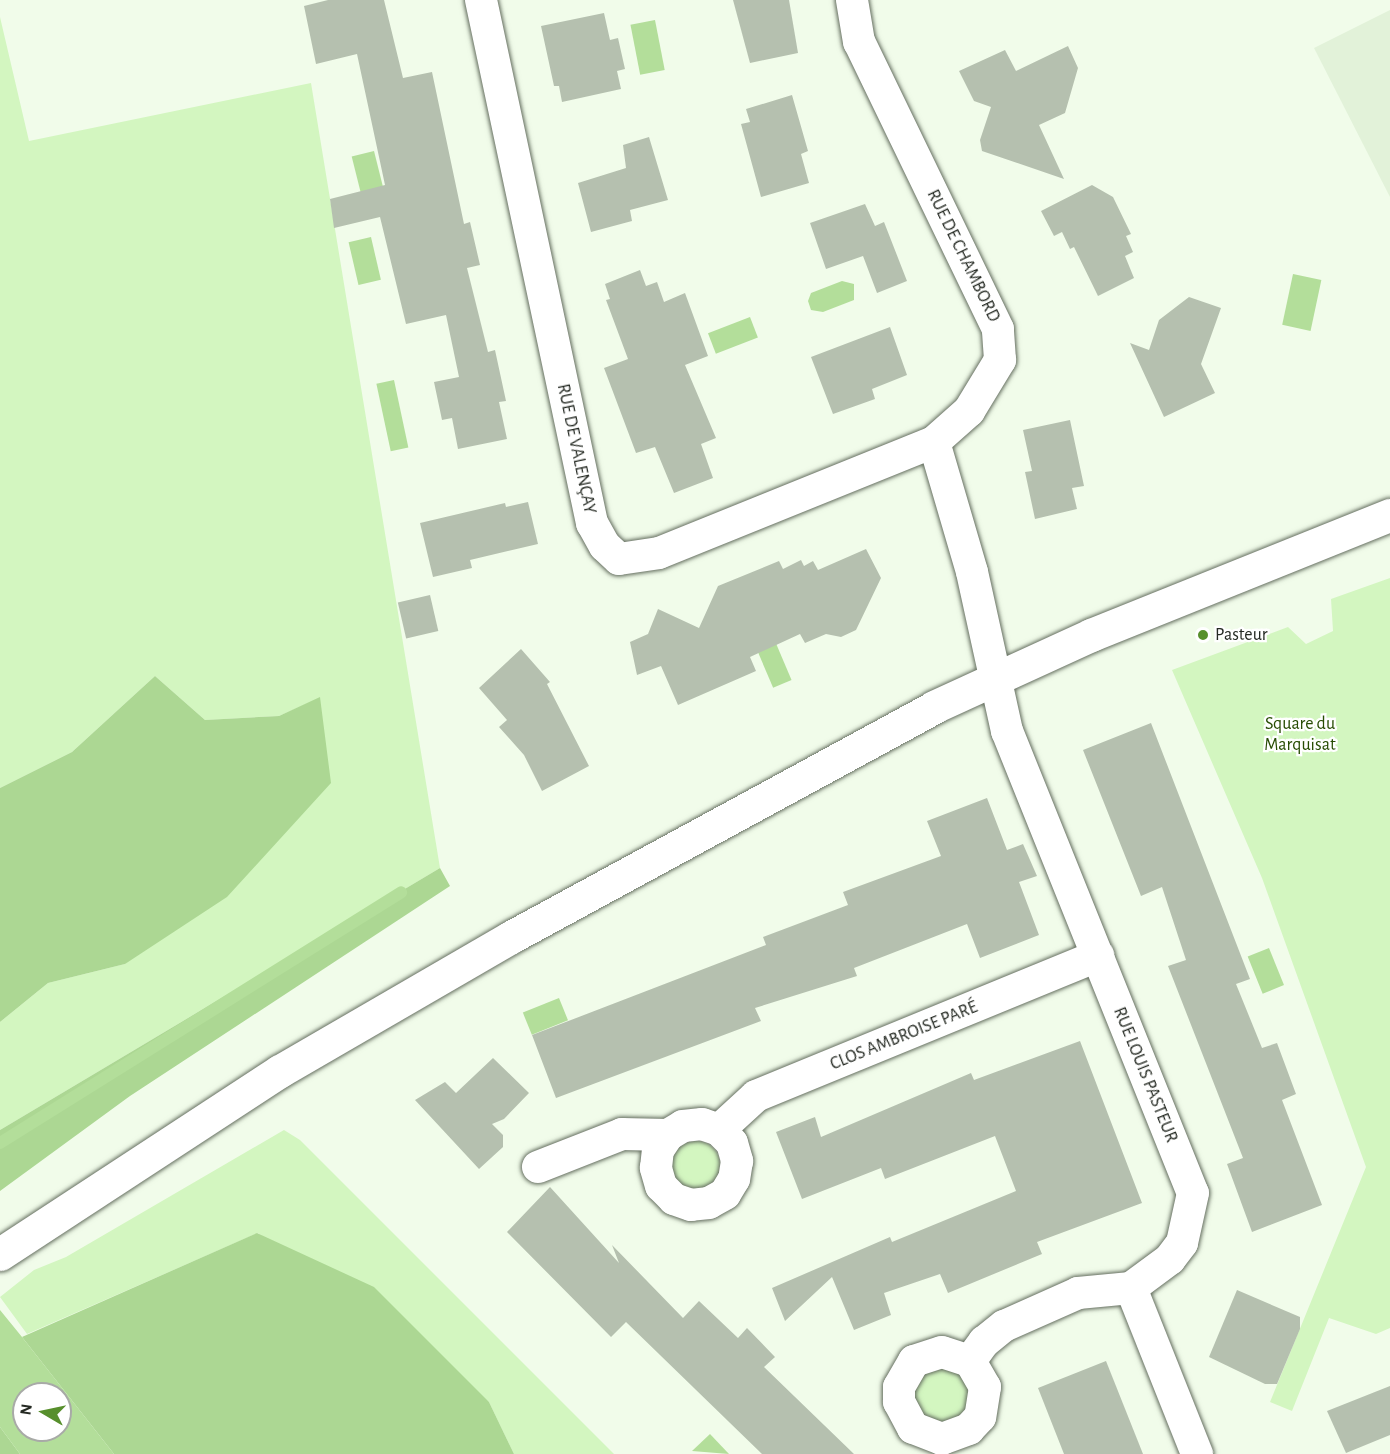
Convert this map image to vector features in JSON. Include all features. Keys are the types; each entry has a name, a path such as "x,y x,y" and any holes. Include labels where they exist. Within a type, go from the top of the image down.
{"main road":[{"path":"1,1253 280,1071 511,937 994,676 1390,515"}],"street":[{"name":"RUE DE VALENÇAY","path":"481,0 592,523 605,546 619,559 659,553 934,442"},
{"name":"RUE DE CHAMBORD","path":"852,0 859,42 998,329 1000,360 969,411 934,442"},
{"path":"934,442 972,572 994,676"},
{"name":"RUE LOUIS PASTEUR","path":"994,676 1007,731 1193,1193 1182,1244 1170,1259 1131,1288"},
{"name":"CLOS AMBROISE PARÉ","path":"719,1130 756,1096 1098,956"},
{"path":"702,1124 719,1130 732,1143 737,1161 734,1179 725,1194 709,1203 691,1205 674,1199 661,1186 656,1168 658,1150 668,1135 684,1126 702,1124"},
{"path":"538,1167 622,1134 668,1135"},
{"path":"970,1361 984,1342 1004,1326 1078,1293 1131,1288 1197,1454"}],"shaded area":[{"path":"1390,10 1390,197 1314,48"},
{"path":"655,20 665,70 640,75 630,25"},
{"path":"374,151 386,200 364,205 352,157"},
{"path":"371,237 381,280 358,285 349,242"},
{"path":"1293,274 1321,280 1311,331 1282,325"},
{"path":"842,281 854,284 854,300 823,312 811,310 808,301 811,293"},
{"path":"750,317 758,338 716,354 708,333"},
{"path":"394,380 408,447 391,451 376,384"},
{"path":"772,634 792,680 773,688 754,642"},
{"path":"155,676 205,720 279,716 320,697 331,783 227,897 125,964 48,983 0,1022 0,788 72,752"},
{"path":"440,868 450,886 130,1096 0,1191 0,1130"},
{"path":"1269,948 1284,985 1263,994 1248,957"},
{"path":"559,998 568,1020 532,1035 523,1013"},
{"path":"257,1233 374,1287 489,1402 514,1454 114,1454 72,1401 72,1382 57,1382 22,1337"},
{"path":"0,1310 57,1382 12,1382 12,1442 72,1442 72,1401 114,1454 20,1454 0,1427"},
{"path":"0,1427 20,1454 0,1454"},
{"path":"710,1434 729,1454 692,1451"}],"green space":[{"path":"0,17 29,141 311,83 440,868 0,1130 0,1022 48,983 125,964 320,698 279,716 205,720 155,676 72,752 0,788"},
{"name":"Square du Marquisat","path":"1390,578 1390,1328 1376,1334 1329,1318 1292,1411 1270,1402 1366,1167 1262,878 1172,670 1288,627 1306,644 1333,631 1331,599"},
{"path":"284,1130 300,1140 614,1454 514,1454 489,1402 258,1233 27,1334 0,1297 34,1270 66,1257"},
{"path":"696,1141 713,1148 720,1165 713,1182 696,1189 679,1182 672,1165 679,1148"},
{"path":"936,1367 948,1367 958,1371 966,1379 970,1395 966,1411 958,1419 948,1423 936,1423 926,1419 918,1411 914,1401 914,1389 918,1379 926,1371"}],"building":[{"path":"328,0 384,0 403,78 432,72 464,224 470,222 480,265 467,268 488,352 495,350 506,401 499,402 507,439 458,449 452,418 442,420 434,382 459,377 446,315 406,324 380,217 334,228 330,199 385,185 357,54 316,64 304,6"},
{"path":"733,0 789,0 798,53 750,63"},
{"path":"604,13 610,40 618,38 625,69 617,71 621,89 562,102 559,86 554,86 541,26"},
{"path":"1068,46 1078,68 1065,113 1039,125 1064,179 982,151 980,140 991,107 974,101 959,71 1005,50 1016,71"},
{"path":"792,95 808,151 801,154 809,183 761,197 741,124 750,122 746,109"},
{"path":"649,137 668,200 630,210 632,221 591,232 578,183 626,168 623,145"},
{"path":"1092,185 1113,197 1131,234 1126,236 1133,252 1125,256 1134,278 1098,296 1074,247 1070,249 1062,232 1054,236 1041,211"},
{"path":"865,204 875,226 884,222 907,281 877,293 863,256 826,269 810,223"},
{"path":"640,270 646,286 657,282 664,302 685,293 708,356 685,365 716,438 701,444 713,478 674,493 655,447 636,453 604,368 628,359 606,300 610,299 605,284"},
{"path":"1189,297 1221,308 1201,364 1215,393 1164,417 1130,343 1149,350 1159,320"},
{"path":"890,327 907,375 872,389 875,399 833,414 811,357"},
{"path":"1070,420 1084,486 1072,488 1077,509 1035,519 1025,472 1032,471 1023,430"},
{"path":"528,502 538,544 470,560 472,568 433,577 420,523 505,503 506,507"},
{"path":"866,549 881,578 856,630 841,637 826,634 805,643 800,634 750,657 756,671 678,705 661,666 637,675 630,642 648,634 658,609 699,628 718,586 779,561 783,569 801,560 804,566 813,561 818,570"},
{"path":"430,595 438,631 406,638 398,602"},
{"path":"521,649 550,682 547,684 589,766 542,791 524,755 499,727 507,720 479,688"},
{"path":"1151,723 1250,979 1236,984 1262,1048 1277,1043 1296,1094 1282,1100 1322,1205 1252,1232 1227,1164 1243,1158 1168,966 1186,960 1162,887 1141,896 1083,750"},
{"path":"987,798 1007,850 1023,844 1037,876 1019,882 1039,935 980,958 967,924 854,968 857,976 755,1008 761,1021 556,1098 532,1035 766,945 763,937 848,905 843,892 941,856 927,821"},
{"path":"1080,1041 1142,1203 1037,1242 1042,1254 948,1293 940,1274 884,1293 891,1315 854,1330 832,1277 785,1321 772,1288 890,1237 892,1242 1016,1191 995,1136 885,1179 881,1168 802,1199 776,1132 815,1117 821,1137 971,1073 974,1080"},
{"path":"493,1058 529,1093 504,1119 492,1124 503,1135 503,1147 479,1169 415,1100 445,1082 456,1093"},
{"path":"550,1187 619,1263 612,1245 683,1318 699,1301 738,1338 747,1328 775,1357 764,1367 854,1454 762,1454 626,1322 611,1337 507,1232"},
{"path":"1237,1290 1300,1317 1300,1329 1277,1384 1265,1384 1209,1357"},
{"path":"1106,1361 1143,1454 1064,1454 1038,1388"},
{"path":"1390,1386 1390,1435 1346,1453 1327,1411"}],"waterway":[{"path":"0,1143 401,892"}],"place":[{"name":"Pasteur","path":"1203,635"}]}
